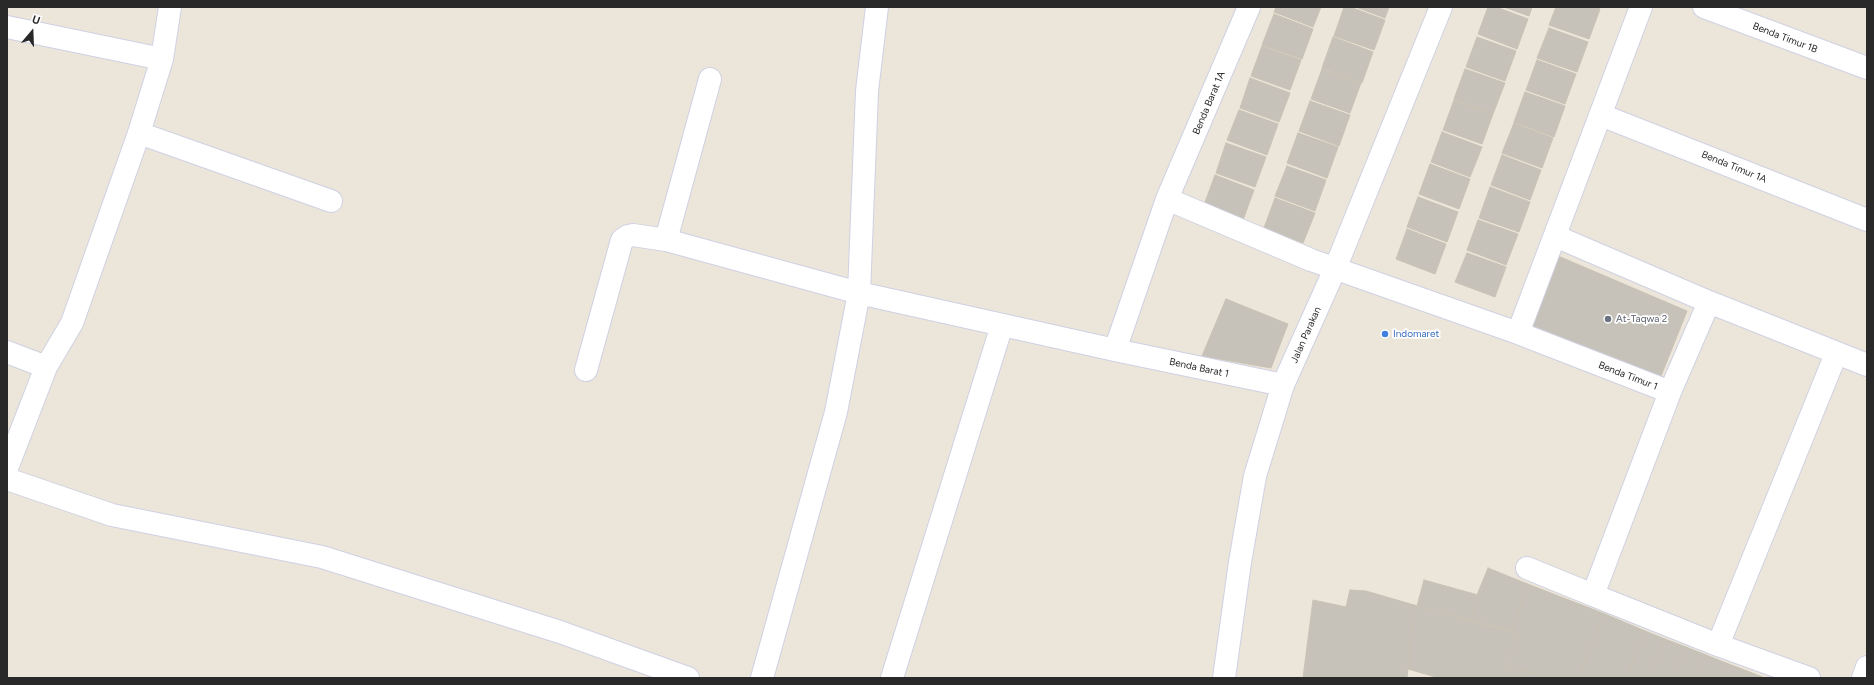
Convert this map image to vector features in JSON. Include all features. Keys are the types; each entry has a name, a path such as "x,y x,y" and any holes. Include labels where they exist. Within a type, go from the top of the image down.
{"street":[{"path":"7,468 46,367 72,323 139,132 162,59 170,7"},
{"path":"762,678 836,412 859,293 867,91 877,7"},
{"name":"Benda Barat 1A","path":"1115,350 1167,199 1249,7"},
{"name":"Jalan Parakan","path":"1224,678 1240,562 1255,476 1283,385 1335,269 1441,7"},
{"path":"1518,333 1641,7"},
{"name":"Benda Timur 1B","path":"1704,7 1867,68"},
{"path":"7,27 162,59"},
{"path":"666,240 710,79"},
{"name":"Benda Timur 1A","path":"1601,115 1867,220"},
{"path":"139,132 331,201"},
{"path":"1167,199 1335,269"},
{"name":"Benda Barat 1","path":"586,370 622,240 633,235 666,240 859,293 1115,350 1283,385"},
{"path":"1555,236 1709,302 1836,354 1867,365"},
{"name":"Benda Timur 1","path":"1335,269 1518,333 1670,392 1709,302"},
{"path":"892,678 1002,325"},
{"path":"7,352 46,367"},
{"path":"1718,645 1836,354"},
{"path":"1594,595 1670,392"},
{"path":"7,478 112,514 322,557 560,632 688,678"},
{"path":"1527,568 1718,645 1809,678"},
{"path":"1863,678 1867,667"}],"building":[{"path":"1276,7 1321,7 1313,27 1274,12"},
{"path":"1344,7 1350,7 1385,20 1374,50 1334,36"},
{"path":"1356,7 1389,7 1385,18"},
{"path":"1488,7 1496,7 1528,19 1517,49 1478,34"},
{"path":"1504,7 1532,7 1529,16"},
{"path":"1556,7 1594,7 1600,9 1589,39 1549,25"},
{"path":"1274,14 1313,29 1302,59 1262,45"},
{"path":"1549,28 1588,42 1577,72 1537,58"},
{"path":"1333,37 1373,52 1362,83 1322,68"},
{"path":"1477,37 1516,51 1505,81 1466,67"},
{"path":"1262,46 1301,60 1290,90 1251,76"},
{"path":"1537,60 1576,74 1565,104 1526,90"},
{"path":"1322,69 1361,83 1350,113 1311,99"},
{"path":"1465,69 1505,83 1493,114 1454,99"},
{"path":"1250,78 1290,93 1279,122 1240,108"},
{"path":"1525,92 1565,106 1554,137 1514,122"},
{"path":"1454,100 1493,114 1482,144 1443,130"},
{"path":"1310,101 1350,115 1339,146 1299,131"},
{"path":"1239,110 1278,124 1267,155 1227,140"},
{"path":"1514,123 1553,138 1542,168 1502,153"},
{"path":"1442,132 1482,147 1470,177 1431,162"},
{"path":"1298,133 1338,147 1327,178 1287,163"},
{"path":"1226,143 1266,157 1255,187 1216,173"},
{"path":"1502,155 1541,170 1530,200 1491,185"},
{"path":"1430,164 1470,179 1459,209 1419,194"},
{"path":"1287,166 1326,180 1315,211 1275,196"},
{"path":"1215,175 1254,190 1243,220 1204,205"},
{"path":"1490,187 1530,202 1519,232 1479,218"},
{"path":"1418,197 1458,212 1447,242 1407,227"},
{"path":"1275,198 1315,213 1303,243 1264,228"},
{"path":"1478,220 1518,234 1506,265 1467,250"},
{"path":"1407,229 1446,244 1435,274 1396,259"},
{"path":"1467,253 1506,267 1495,297 1455,282"},
{"name":"At-Taqwa 2","path":"1558,256 1687,311 1659,381 1529,327"},
{"path":"1226,299 1288,324 1271,368 1202,356"},
{"path":"1488,568 1530,585 1511,632 1471,621 1477,595"},
{"path":"1424,580 1478,595 1471,621 1417,606"},
{"path":"1530,585 1605,614 1578,678 1546,678 1508,664 1518,633 1511,632"},
{"path":"1350,590 1366,591 1414,605 1407,678 1303,678 1313,600 1346,607"},
{"path":"1414,605 1518,633 1503,678 1439,678 1408,669"},
{"path":"1605,614 1645,631 1626,678 1578,678"},
{"path":"1645,631 1665,639 1649,678 1626,678"},
{"path":"1665,639 1686,647 1673,678 1649,678"},
{"path":"1686,647 1706,655 1697,678 1673,678"},
{"path":"1706,655 1726,663 1720,678 1697,678"},
{"path":"1726,663 1747,671 1744,678 1720,678"},
{"path":"1508,664 1546,678 1503,678"},
{"path":"1747,671 1765,678 1744,678"}],"place":[{"name":"At-Taqwa 2","path":"1608,319"},
{"name":"Indomaret","path":"1385,334"}]}
